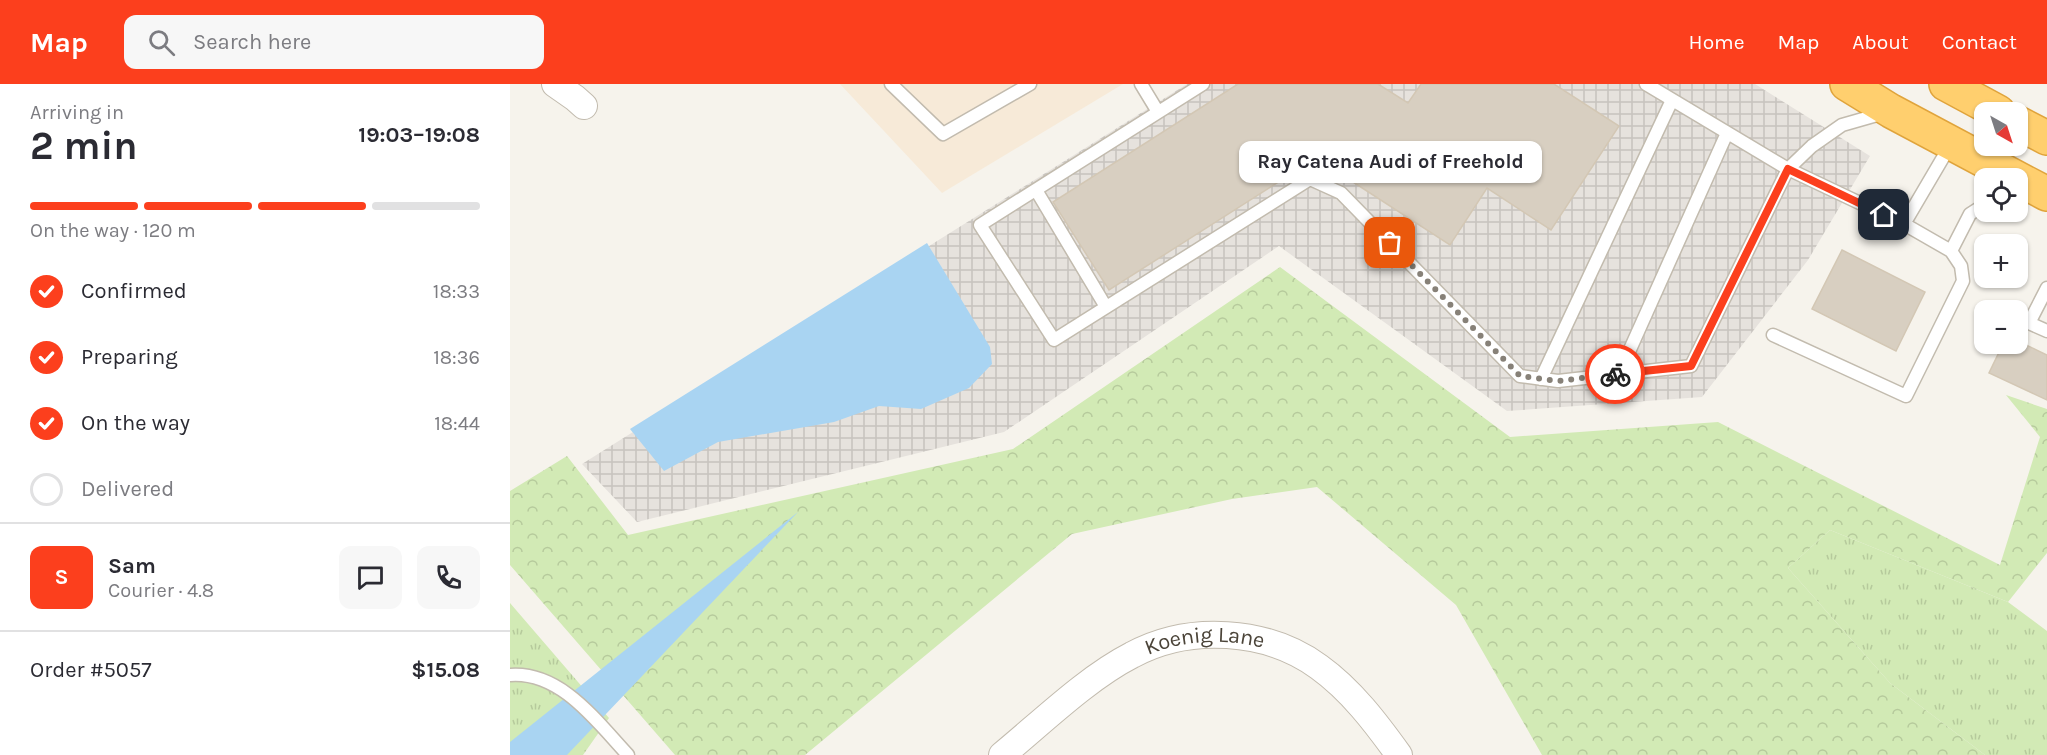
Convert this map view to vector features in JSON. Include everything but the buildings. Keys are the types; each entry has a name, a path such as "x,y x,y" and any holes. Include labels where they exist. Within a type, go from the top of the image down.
{"highway":[{"path":"1847,84 1891,111 2029,186"},
{"path":"1960,88 1982,102"},
{"path":"2028,128 2047,138"}],"street":[{"path":"555,84 584,106"},
{"name":"Koenig Lane","path":"1002,755 1100,675 1133,654 1162,642 1202,635 1235,635 1271,643 1318,666 1355,701 1399,755"}],"lane":[{"path":"891,84 942,134 1030,84"},
{"path":"1141,84 1158,112"},
{"path":"1203,84 980,225 1054,340 1310,179 1341,193 1520,376 1558,381 1691,366 1788,169 1812,146 1842,125 1891,111"},
{"path":"1646,84 1788,169 1904,224 1951,251 1961,266 1963,281 1906,396 1773,335"},
{"path":"1541,379 1672,100"},
{"path":"1619,374 1727,133"},
{"path":"1904,224 1952,143"},
{"path":"1036,190 1106,307"},
{"path":"1951,251 1970,214 1974,211"},
{"path":"2047,288 2029,323 2047,331"},
{"path":"510,675 536,678 560,688 584,708 625,752"}],"shaded area":[{"path":"840,84 1123,84 942,193"},
{"path":"1187,84 1755,84 1870,156 1808,260 1702,397 1507,411 1279,246 1004,432 637,522 582,464"}],"green space":[{"path":"1280,267 1510,437 1718,422 2000,565 2040,437 2006,395 2047,409 2047,553 2008,602 1830,530 1788,568 1890,683 1985,755 1542,755 1456,605 1317,487 1232,499 1072,534 805,755 675,755 510,565 510,491 567,456 628,535 1013,449"},
{"path":"1830,530 2008,602 2047,631 2047,755 1985,755 1890,683 1788,568"},
{"path":"510,603 609,718 583,755 510,755"}],"water":[{"path":"927,243 990,347 992,364 969,388 921,409 879,406 834,422 718,442 664,471 630,429"},
{"path":"798,512 567,755 510,755 510,742"}],"way so far":[{"path":"1390,243 1520,376 1558,381 1615,374"}],"place":[{"name":"Ray Catena Audi of Freehold","path":"1390,243"}],"route":[{"path":"1615,374 1691,366 1788,169 1884,215"}]}
